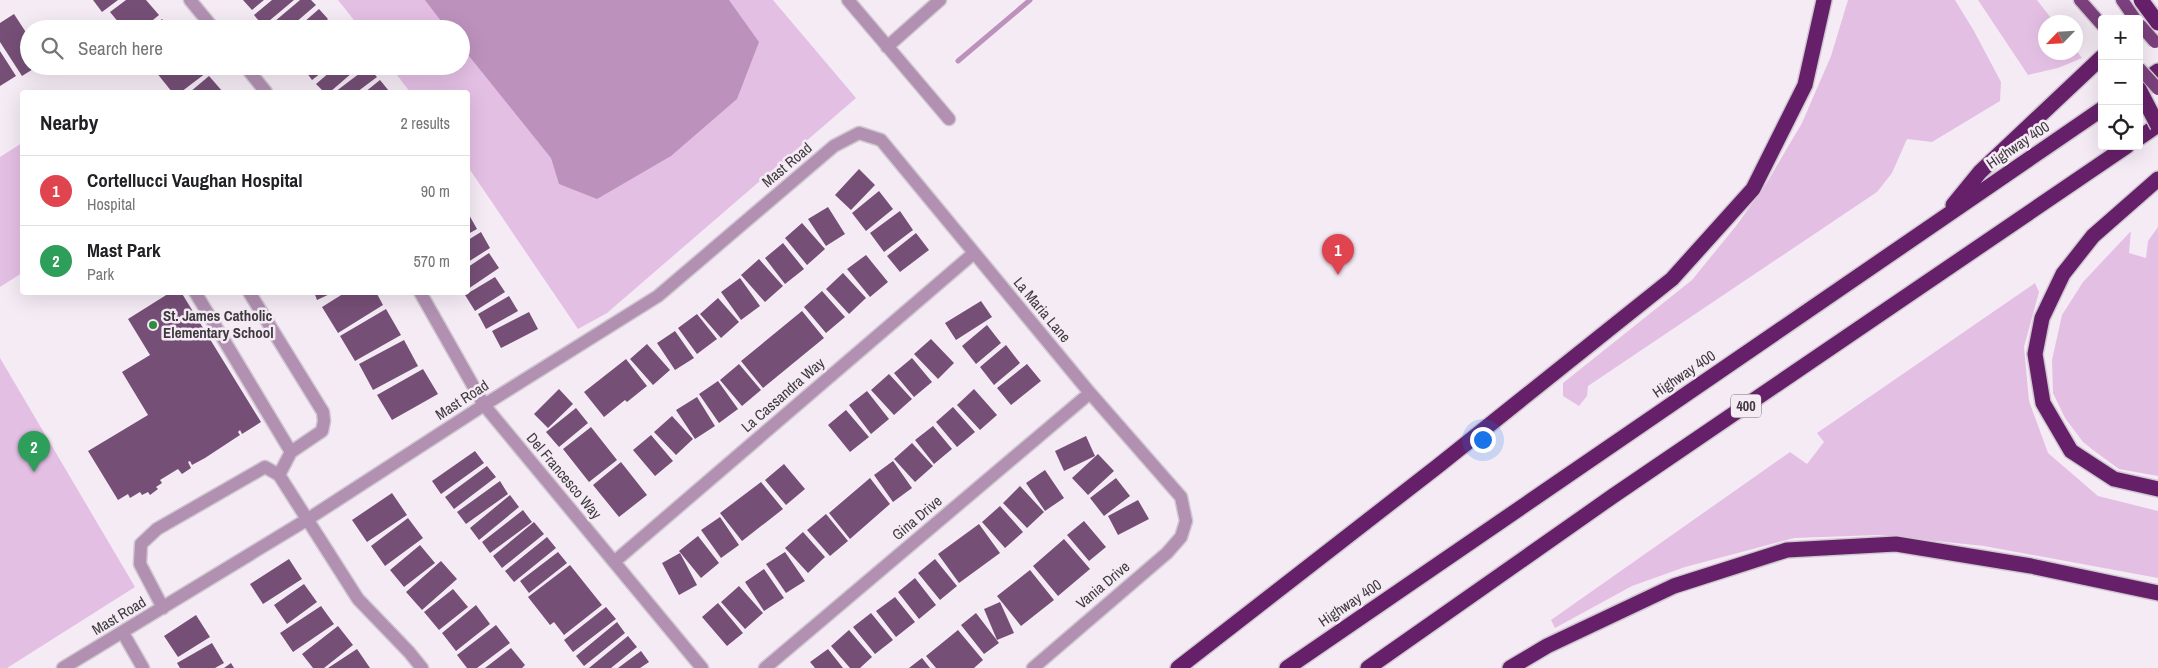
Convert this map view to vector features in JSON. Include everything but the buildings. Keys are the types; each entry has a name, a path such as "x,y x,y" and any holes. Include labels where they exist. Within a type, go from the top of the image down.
{"highway":[{"path":"1178,668 1438,466 1672,279 1752,189 1806,85 1824,0"},
{"path":"2141,0 2158,23"},
{"path":"2143,23 2158,14"},
{"path":"1943,217 1980,172 2099,60"},
{"path":"2143,81 2158,71"},
{"path":"2143,97 2158,125 2143,135"},
{"name":"Highway 400","path":"1287,668 2098,112"},
{"name":"400","path":"1368,668 1605,502 2121,150"},
{"path":"2158,179 2094,236 2064,274 2042,318 2035,354 2043,403 2071,451 2114,479 2158,489"},
{"path":"1510,668 1547,646 1674,586 1787,550 1896,544 2031,566 2158,593"}],"main road":[{"path":"2080,0 2098,20"},
{"path":"2122,0 2132,15"},
{"path":"2143,30 2158,46"},
{"path":"2143,72 2158,89"}],"street":[{"path":"190,0 207,20"},
{"path":"848,0 949,119"},
{"path":"886,47 940,0"},
{"path":"252,75 264,90"},
{"name":"La Maria Lane","path":"859,133 881,140 1090,393 1181,497 1186,521"},
{"name":"Mast Road","path":"63,668 308,520 484,404 658,296 834,146 859,133"},
{"name":"La Cassandra Way","path":"614,562 974,253"},
{"path":"197,295 290,452"},
{"path":"251,295 323,412 324,422 322,431 290,452 279,475"},
{"name":"Del Francesco Way","path":"422,295 484,404 702,668"},
{"name":"Gina Drive","path":"765,668 1090,393"},
{"path":"163,608 140,564 141,544 157,529 265,467 279,475 358,599 422,668"},
{"name":"Vania Drive","path":"1033,668 1167,553 1181,537 1186,521"},
{"path":"123,633 143,668"}],"shaded area":[{"path":"338,0 773,0 856,98 607,313 578,329 470,170 470,90 408,90 397,75 470,75 470,20 354,20"},
{"path":"425,0 729,0 759,42 737,99 671,156 597,199 559,184 551,158 470,57 470,20 440,20"},
{"path":"1848,0 1955,0 2001,82 2000,101 1932,142 1907,139 1892,173 1877,192 1588,386 1587,396 1579,406 1563,396 1563,383 1692,280 1736,226 1766,184 1802,123 1831,56"},
{"path":"1978,0 2037,0 2049,15 2038,15 2038,60 2077,60 2058,68 2028,75"},
{"path":"20,144 20,274 0,287 0,157"},
{"path":"2158,227 2158,476 2119,469 2083,442 2065,418 2053,393 2052,360 2062,315 2083,282 2131,231 2129,253 2146,258 2148,241"},
{"path":"2035,283 2039,292 2024,347 2029,401 2048,453 2098,496 2158,511 2158,578 1984,546 1879,535 1794,538 1685,567 1632,586 1555,628 1551,620 1790,452 1807,464 1824,442 1817,433"},
{"path":"0,358 135,587 7,668 0,668"}],"waterway":[{"path":"958,61 1030,0"}],"place":[{"name":"Cortellucci Vaughan Hospital","path":"1338,275"},
{"name":"St. James Catholic Elementary School","path":"153,325"},
{"name":"Mast Park","path":"34,472"}]}
